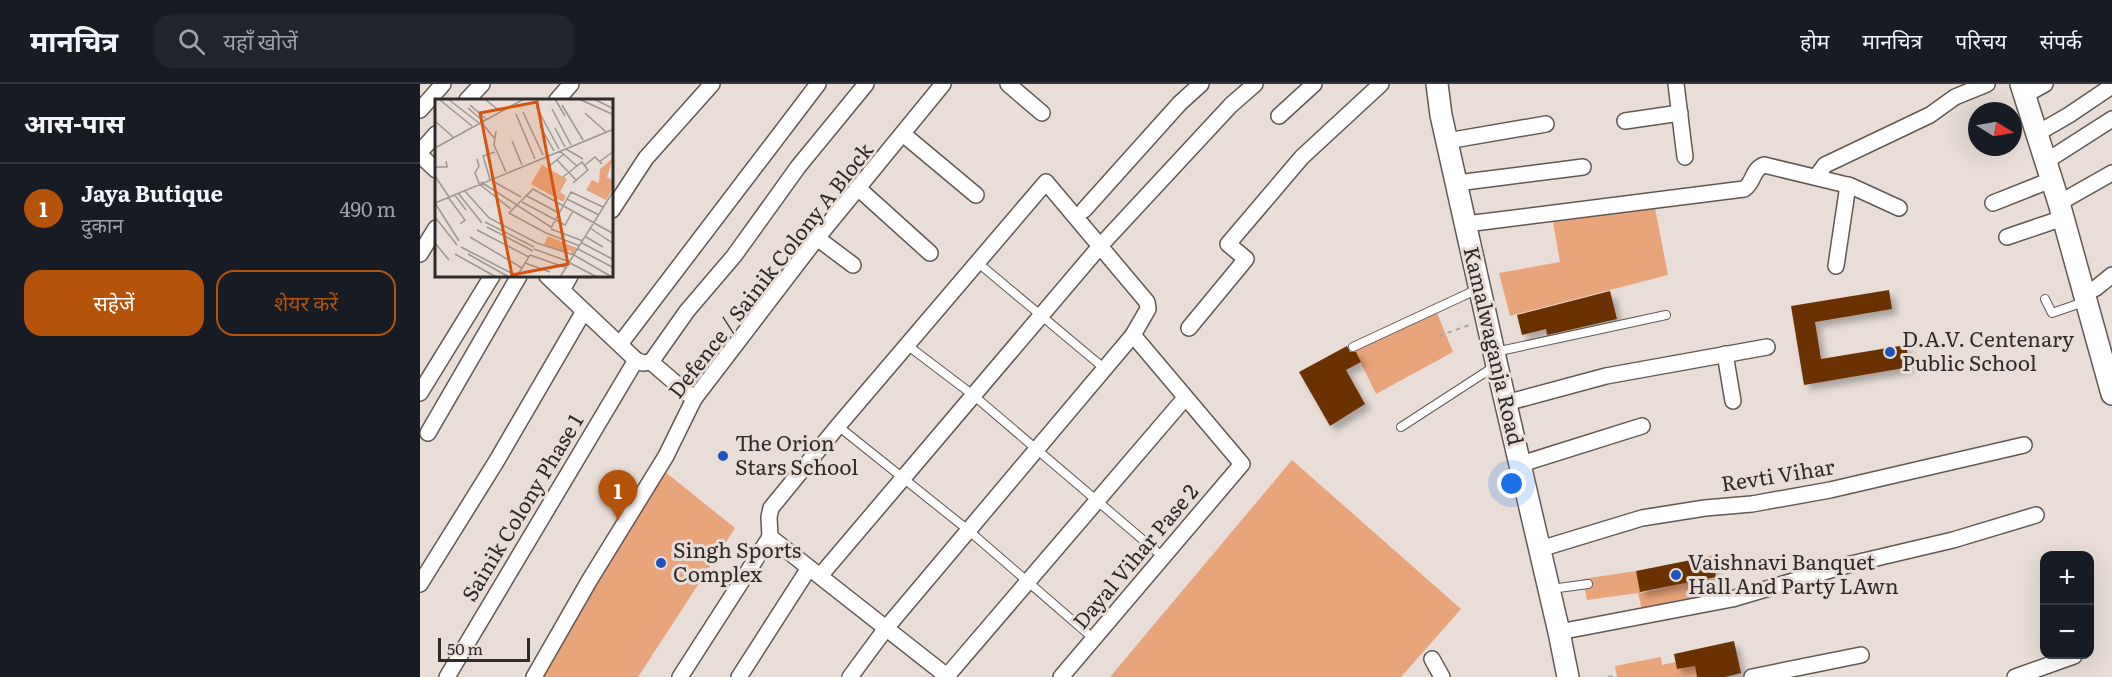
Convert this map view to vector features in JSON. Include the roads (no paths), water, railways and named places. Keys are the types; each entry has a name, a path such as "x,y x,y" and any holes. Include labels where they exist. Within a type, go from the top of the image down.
{"main road":[{"name":"Kamalwaganja Road","path":"1437,84 1447,141 1486,319 1550,589 1568,677"},
{"path":"2023,89 2061,211 2084,298 2108,362 2112,394"}],"street":[{"path":"420,110 443,84"},
{"path":"468,99 482,84"},
{"path":"558,99 571,84"},
{"path":"614,207 646,158 712,84"},
{"path":"620,344 818,84"},
{"name":"Sainik Colony Phase 1","path":"447,677 643,361 734,256 798,167 866,84"},
{"name":"Defence / Sainik Colony A Block","path":"534,677 589,581 666,456 694,399 818,238 944,84"},
{"path":"1008,84 1042,113"},
{"path":"1084,210 1180,103 1201,84"},
{"path":"739,677 814,572 903,478 1101,244 1231,105 1255,84"},
{"path":"1279,116 1314,84"},
{"path":"1189,328 1246,259 1228,244 1302,157 1381,84"},
{"path":"1676,84 1685,157"},
{"path":"1819,172 1930,114 1954,97 1988,84"},
{"path":"2023,89 2045,84"},
{"path":"2036,134 2112,86"},
{"path":"1625,121 1680,113"},
{"path":"1992,203 2048,171 2112,119"},
{"path":"1447,141 1546,124"},
{"path":"903,134 976,195"},
{"path":"435,135 420,154 435,170"},
{"path":"1466,224 1743,189 1749,186 1757,169 1764,165 1819,172 1899,208"},
{"path":"1457,183 1583,167"},
{"path":"2007,237 2061,211 2112,173"},
{"path":"680,677 770,537 769,513 771,508 1046,182 1101,244 1147,302 1148,309 1133,335 886,627 850,677"},
{"path":"1836,266 1848,185"},
{"path":"858,189 930,253"},
{"path":"420,254 435,230"},
{"path":"818,238 853,265"},
{"path":"2084,298 2112,275"},
{"path":"420,393 491,278"},
{"path":"428,433 518,278"},
{"path":"549,278 620,344 694,399"},
{"path":"562,290 569,278"},
{"path":"420,584 496,462 584,311"},
{"path":"770,537 948,677 1185,398 1133,335"},
{"path":"1506,403 1605,376 1767,347"},
{"path":"1725,354 1733,401"},
{"name":"Dayal Vihar Pase 2","path":"1061,677 1242,464 1185,398"},
{"path":"1521,464 1642,426"},
{"name":"Revti Vihar","path":"1540,549 1642,518 1705,508 1752,504 1830,490 2024,445"},
{"path":"1559,632 1732,599 1851,564 1953,540 2036,515"},
{"path":"1752,677 1861,655"},
{"path":"1432,659 1442,677"},
{"path":"2015,677 2066,659"}],"lane":[{"path":"977,262 1105,369"},
{"path":"1353,347 1480,289"},
{"path":"2045,299 2052,313 2084,298"},
{"path":"1401,427 1495,359 1666,315"},
{"path":"908,345 1037,449 1163,557"},
{"path":"838,426 968,530 1094,639"},
{"path":"1550,589 1588,584"}],"place":[{"name":"D.A.V. Centenary Public School","path":"1890,352"},
{"name":"The Orion Stars School","path":"723,456"},
{"name":"Jaya Butique","path":"618,520"},
{"name":"Singh Sports Complex","path":"661,563"},
{"name":"Vaishnavi Banquet Hall And Party LAwn","path":"1676,575"}]}
